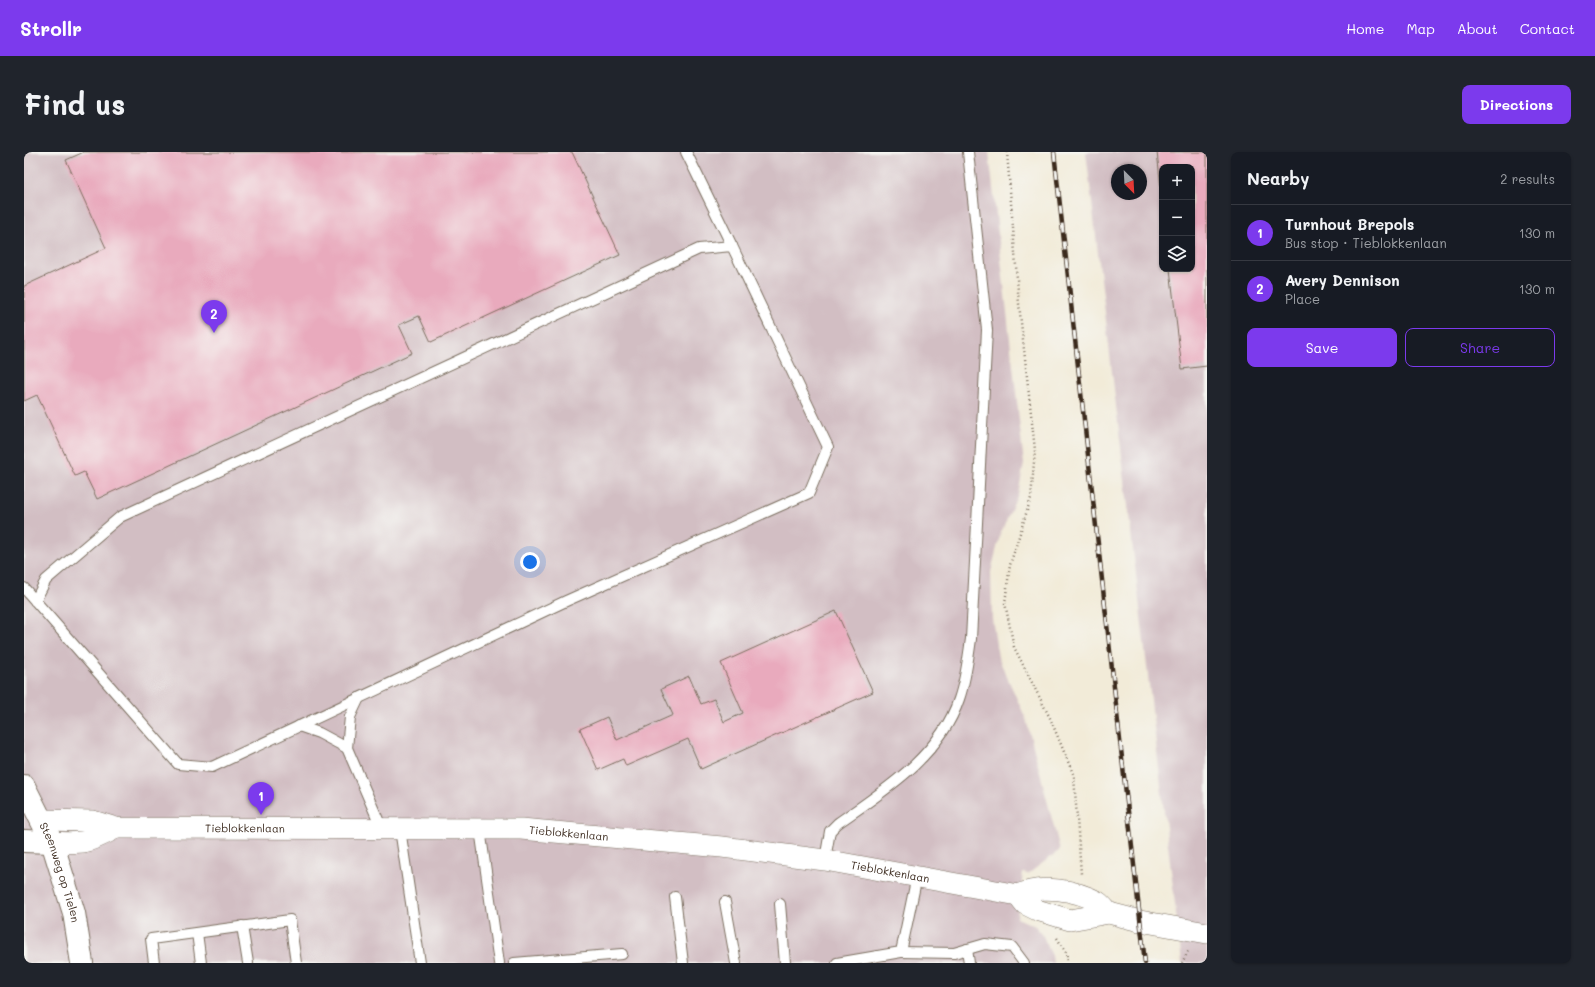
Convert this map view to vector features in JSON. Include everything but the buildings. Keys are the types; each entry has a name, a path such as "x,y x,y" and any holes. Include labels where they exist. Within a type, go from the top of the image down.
{"street":[{"name":"Steenweg op Tielen","path":"24,786 33,821 52,842 74,913 82,963"},
{"name":"Tieblokkenlaan","path":"33,821 93,821 116,828 521,829 722,847 825,860 1018,895 1024,892 1041,889 1069,892 1098,903 1109,913"},
{"name":"Tieblokkenlaan","path":"52,842 78,844 98,838 116,828"},
{"path":"24,841 52,842"},
{"name":"Tieblokkenlaan","path":"1018,895 1025,904 1037,910 1070,920 1109,913 1140,921 1207,933"}],"lane":[{"path":"24,588 178,764 212,767 566,601 809,492 828,447 686,152"},
{"path":"825,860 830,831 838,823 906,773 929,751 946,727 959,700 967,669 971,639 987,330 968,152"},
{"path":"35,601 46,580 120,517 699,249 732,246"},
{"path":"347,748 350,717 360,698"},
{"path":"299,726 319,733 347,748 391,829 420,963"},
{"path":"480,828 499,963"},
{"path":"901,952 918,876"},
{"path":"675,897 683,963"},
{"path":"725,902 736,963"},
{"path":"780,904 785,963"},
{"path":"154,963 151,939 290,920 296,963"},
{"path":"242,926 248,963"},
{"path":"197,933 201,963"},
{"path":"837,963 901,952 954,953 985,944 1012,947 1024,963"},
{"path":"967,949 969,963"},
{"path":"514,963 622,954"}],"path":[{"path":"1007,152 1019,304 1035,450 1031,498 1010,565 1005,603 1014,647 1050,718 1074,776 1082,870"},
{"path":"1067,954 1068,963"}],"shaded area":[{"path":"24,152 989,152 1024,464 1018,494 1000,535 991,572 992,618 998,657 1026,719 1060,850 1028,874 1023,873 1017,918 1035,926 1042,934 1052,956 1053,963 24,963"},
{"path":"1086,152 1207,152 1207,963 1182,963"}],"railway":[{"path":"1054,152 1145,963"}],"place":[{"name":"Avery Dennison","path":"214,333"},
{"name":"Turnhout Brepols","path":"261,815"}]}
